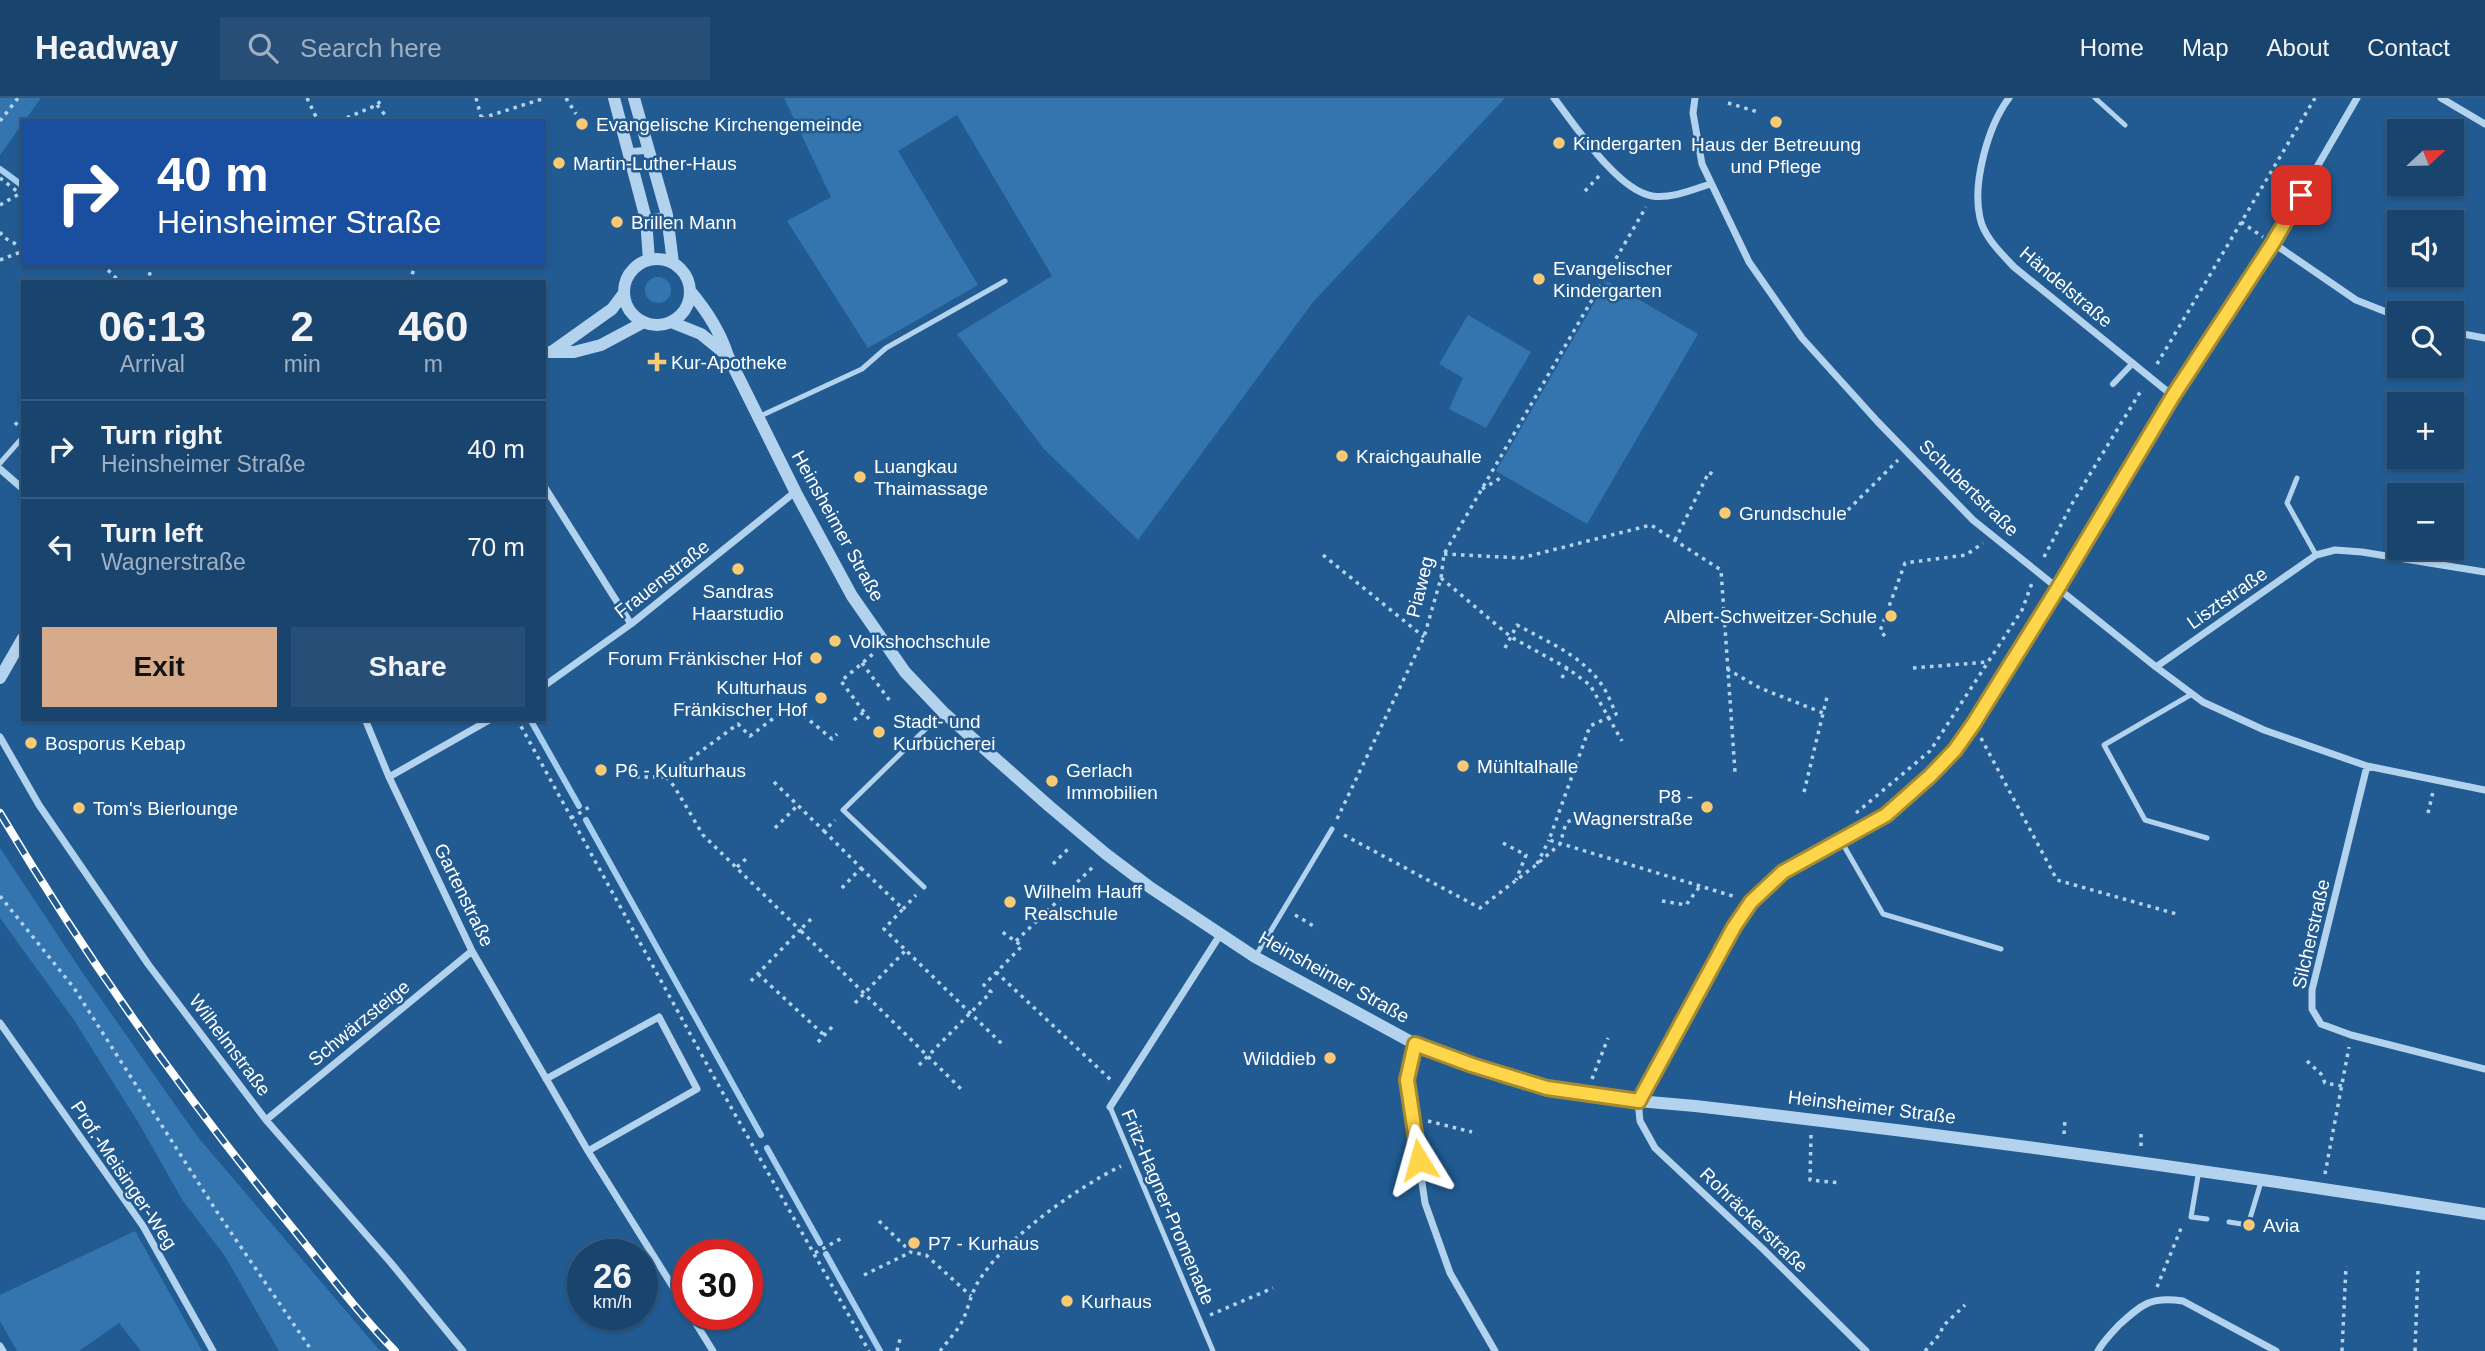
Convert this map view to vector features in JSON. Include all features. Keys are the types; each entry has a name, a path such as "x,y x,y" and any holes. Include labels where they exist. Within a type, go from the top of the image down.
{"street":[{"path":"614,98 646,219 649,260"},
{"name":"Heinsheimer Straße","path":"634,98 667,215 673,263 682,270 690,291 713,321 758,417 852,596 905,672 943,712 1082,834 1151,888 1255,957 1415,1044 1547,1088 1639,1101 1812,1119 2199,1170 2485,1214"},
{"path":"1554,98 1581,133 1629,186 1652,196 1682,193 1710,184"},
{"name":"Schubertstraße","path":"1695,98 1693,113 1702,164 1749,262 1802,338 1973,520 2203,702 2264,730 2367,766 2485,790"},
{"path":"1639,1101 1734,927 1751,902 1783,872 1886,815 1955,750 2058,588 2173,396 2273,243 2357,98"},
{"path":"2441,98 2482,120"},
{"name":"Händelstraße","path":"2008,99 1995,121 1982,165 1978,194 1980,219 1993,244 2014,267 2173,396"},
{"path":"619,119 638,114"},
{"path":"628,152 649,150"},
{"path":"646,219 667,215"},
{"path":"2273,243 2356,300 2387,312"},
{"path":"549,352 612,309 624,293 627,279 636,267 649,260 666,260 673,263"},
{"path":"671,322 686,309 690,291"},
{"path":"549,352 575,352 601,345 644,323 630,311 624,293"},
{"name":"Heinsheimer Straße","path":"644,323 662,325 671,322 701,334 728,356"},
{"path":"2464,334 2485,338"},
{"path":"2113,384 2133,363"},
{"path":"0,469 21,487"},
{"path":"546,489 631,624"},
{"name":"Frauenstraße","path":"546,685 631,624 796,492"},
{"name":"Lisztstraße","path":"2156,667 2316,555 2335,550 2362,552 2485,572"},
{"path":"0,678 21,641"},
{"name":"Gartenstraße","path":"366,721 389,777 472,951 588,1151 672,1286"},
{"path":"389,777 487,721"},
{"name":"Wilhelmstraße","path":"0,737 39,805 149,964 266,1120 391,1263 463,1351"},
{"name":"Silcherstraße","path":"2367,766 2312,990 2312,1009 2321,1024 2351,1035 2485,1069"},
{"name":"Fritz-Hagner-Promenade","path":"1110,1107 1220,935"},
{"name":"Schwärzsteige","path":"266,1120 472,951"},
{"path":"546,1079 659,1017 697,1089 588,1151"},
{"name":"Prof.-Meisinger-Weg","path":"0,1023 144,1226 213,1351"},
{"path":"1415,1044 1407,1080 1425,1202 1450,1273 1495,1351"},
{"name":"Rohräckerstraße","path":"1639,1101 1640,1121 1656,1148 1866,1351"},
{"path":"2098,1351 2104,1340 2141,1305 2153,1300 2168,1299 2183,1301 2276,1351"},
{"name":"Gartenstraße","path":"700,1330 713,1351"},
{"path":"0,1346 3,1351"}],"lane":[{"path":"2095,98 2126,125"},
{"path":"758,417 862,369 886,348 1005,281"},
{"path":"0,463 21,439"},
{"path":"2297,478 2287,503 2316,555"},
{"path":"2192,694 2105,745 2145,820 2207,838"},
{"path":"924,887 843,810 943,712"},
{"path":"1255,957 1332,829"},
{"path":"1840,839 1883,914 2001,949"},
{"name":"Fritz-Hagner-Promenade","path":"1110,1107 1213,1351"},
{"path":"2199,1170 2191,1217 2207,1219"},
{"path":"2229,1222 2248,1225 2262,1179"}],"path":[{"path":"0,121 18,98"},
{"path":"307,98 317,119"},
{"path":"345,119 377,105 383,98"},
{"path":"476,98 482,119"},
{"path":"485,119 545,98"},
{"path":"566,98 576,114"},
{"path":"1849,820 1930,751 2022,610 2037,571 2073,502 2315,98"},
{"path":"1728,103 1758,112"},
{"path":"377,105 388,119"},
{"path":"0,178 21,195 0,205"},
{"name":"Piaweg","path":"1332,829 1424,637 1441,578 1444,554 1652,196"},
{"path":"2241,222 2273,243"},
{"path":"0,232 3,237 21,248"},
{"path":"0,260 21,250"},
{"path":"104,266 118,280"},
{"path":"16,424 21,418"},
{"path":"1848,510 1906,451"},
{"path":"1675,540 1709,472 1715,476"},
{"path":"1481,489 1504,476"},
{"path":"1444,554 1521,558 1651,525 1721,570 1735,772"},
{"path":"1885,636 1880,631 1905,563 1966,555 1993,536"},
{"path":"1323,555 1424,637"},
{"path":"1441,578 1511,637 1567,668 1590,685 1622,741"},
{"path":"1505,648 1517,625 1569,653 1586,666 1602,685 1616,714 1590,726 1549,840 1536,865"},
{"path":"869,719 841,681 886,644"},
{"path":"1913,668 1987,662"},
{"path":"862,663 891,701"},
{"path":"1562,678 1567,668"},
{"path":"1727,668 1760,688 1823,713"},
{"path":"1804,792 1828,693"},
{"path":"636,777 666,777 738,723 750,736 791,705 832,738 837,734"},
{"path":"854,720 864,712"},
{"path":"518,721 715,1079 869,1351"},
{"path":"1974,723 2057,880 2180,915"},
{"path":"666,777 703,835 961,1089"},
{"path":"2428,813 2435,780"},
{"path":"774,782 903,909 884,929 1002,1044"},
{"path":"775,828 798,805"},
{"path":"571,818 593,806"},
{"path":"824,831 843,810"},
{"path":"1332,829 1480,908 1560,844 1566,823 1587,811"},
{"path":"1053,864 1082,834"},
{"path":"1549,840 1751,902"},
{"path":"1503,843 1526,855 1515,881"},
{"path":"737,867 748,857"},
{"path":"839,891 862,868"},
{"path":"1016,941 1082,876"},
{"path":"1661,901 1686,905 1700,886"},
{"path":"0,896 74,988 204,1193 312,1351"},
{"path":"1284,908 1317,928"},
{"path":"750,982 811,919"},
{"path":"919,1065 991,992 984,985 1023,947 1001,931"},
{"path":"855,1003 906,950"},
{"path":"996,972 1110,1080"},
{"path":"758,974 824,1035"},
{"path":"818,1042 832,1027"},
{"path":"2326,1169 2351,1035"},
{"path":"1587,1093 1608,1038"},
{"path":"2307,1061 2321,1074 2325,1083 2342,1086"},
{"path":"1412,1117 1472,1132"},
{"path":"1812,1119 1810,1180 1841,1183"},
{"path":"2064,1139 2065,1119"},
{"path":"2141,1131 2141,1147"},
{"path":"940,1351 962,1322 981,1276 1006,1250 1052,1209 1094,1180 1133,1163"},
{"path":"2153,1300 2182,1226 2191,1217"},
{"path":"879,1221 911,1252 926,1255 971,1296"},
{"path":"815,1253 842,1238"},
{"path":"864,1275 911,1252"},
{"path":"2342,1351 2346,1266"},
{"path":"2415,1351 2418,1270"},
{"path":"1199,1320 1273,1288"},
{"path":"1925,1351 1940,1334 1943,1326 1965,1305"},
{"path":"897,1351 901,1335"}],"shaded area":[{"path":"0,98 41,98 26,119 21,119 21,126 0,155"},
{"path":"784,98 1505,98 1313,302 1138,540 1044,449 957,334 1052,276 957,115 898,151 978,285 868,348 787,221 831,197"},
{"path":"658,277 667,281 671,290 667,299 658,303 649,299 645,290 649,281"},
{"path":"1607,281 1698,334 1587,524 1496,471"},
{"path":"1468,315 1531,352 1486,428 1449,409 1463,378 1439,364"},
{"path":"0,848 82,972 197,1136 380,1351 279,1351 225,1256 183,1201 138,1122 74,1020 0,918"},
{"path":"135,1231 202,1351 141,1351 119,1323 79,1351 17,1351 0,1321 0,1295"}],"waterway":[{"path":"0,169 21,185"},
{"path":"531,721 579,806"},
{"path":"586,820 761,1135"},
{"path":"767,1148 820,1243"},
{"path":"826,1254 880,1351"}],"railway":[{"path":"0,813 101,973 174,1075 250,1176 367,1321 395,1351"}],"place":[{"name":"Haus der Betreuung und Pflege","path":"1776,122"},
{"name":"Evangelische Kirchengemeinde","path":"582,124"},
{"name":"Kindergarten","path":"1559,143"},
{"name":"Martin-Luther-Haus","path":"559,163"},
{"name":"Brillen Mann","path":"617,222"},
{"name":"Evangelischer Kindergarten","path":"1539,279"},
{"name":"Kur-Apotheke","path":"657,362"},
{"name":"Kraichgauhalle","path":"1342,456"},
{"name":"Luangkau Thaimassage","path":"860,477"},
{"name":"Grundschule","path":"1725,513"},
{"name":"Sandras Haarstudio","path":"738,569"},
{"name":"Albert-Schweitzer-Schule","path":"1891,616"},
{"name":"Volkshochschule","path":"835,641"},
{"name":"Forum Fränkischer Hof","path":"816,658"},
{"name":"Kulturhaus Fränkischer Hof","path":"821,698"},
{"name":"Stadt- und Kurbücherei","path":"879,732"},
{"name":"Bosporus Kebap","path":"31,743"},
{"name":"Mühltalhalle","path":"1463,766"},
{"name":"P6 - Kulturhaus","path":"601,770"},
{"name":"Gerlach Immobilien","path":"1052,781"},
{"name":"P8 - Wagnerstraße","path":"1707,807"},
{"name":"Tom's Bierlounge","path":"79,808"},
{"name":"Wilhelm Hauff Realschule","path":"1010,902"},
{"name":"Wilddieb","path":"1330,1058"},
{"name":"Avia","path":"2249,1225"},
{"name":"P7 - Kurhaus","path":"914,1243"},
{"name":"Kurhaus","path":"1067,1301"}],"route":[{"path":"1419,1160 1407,1080 1415,1044 1547,1088 1639,1101 1734,927 1751,902 1783,872 1886,815 1955,750 2058,588 2173,396 2273,243 2301,195"}]}
